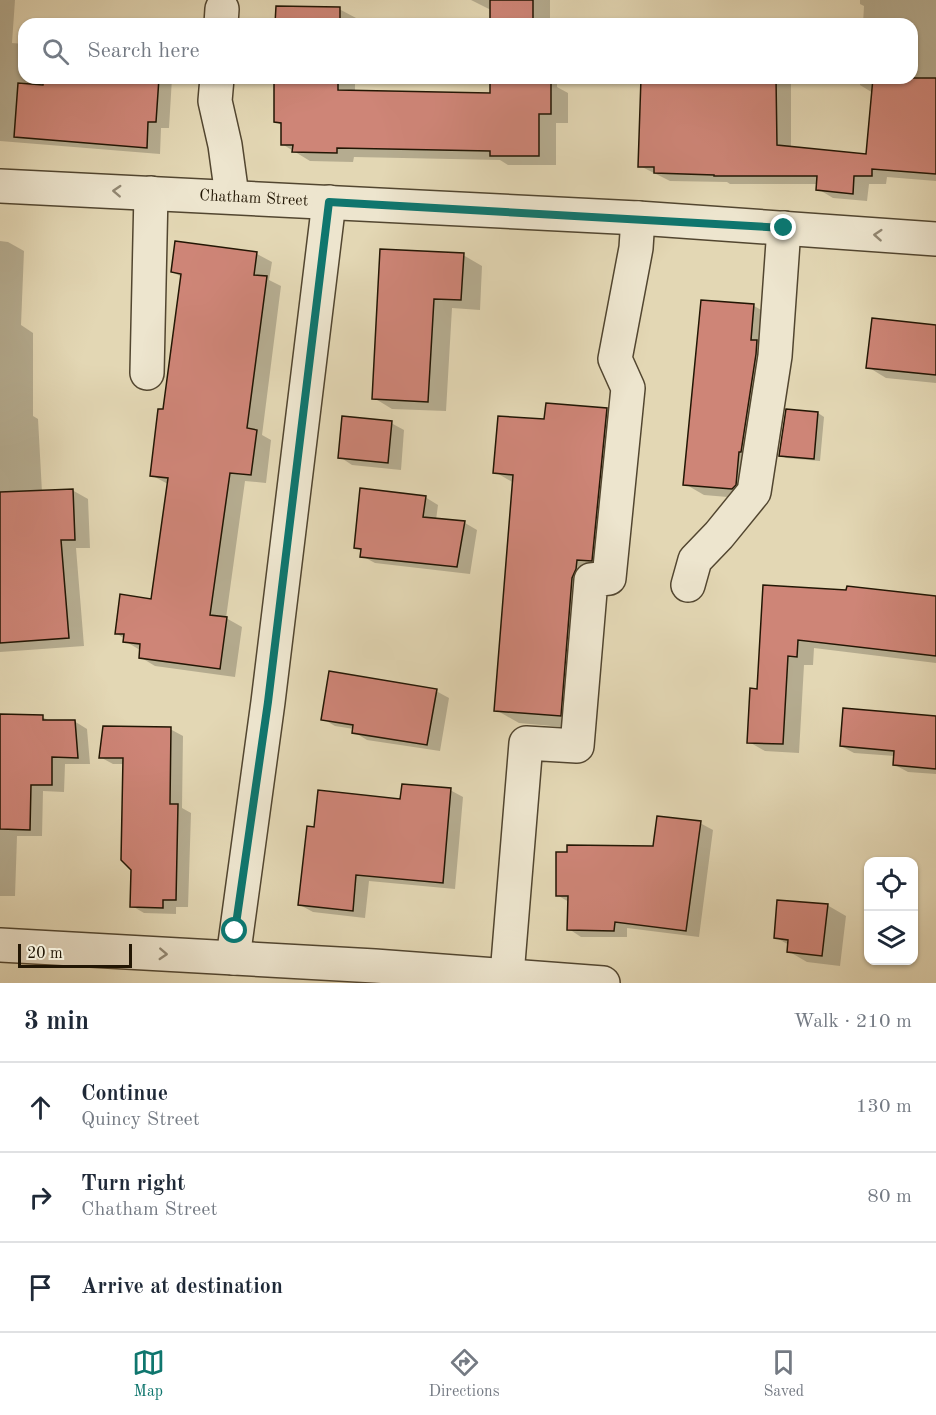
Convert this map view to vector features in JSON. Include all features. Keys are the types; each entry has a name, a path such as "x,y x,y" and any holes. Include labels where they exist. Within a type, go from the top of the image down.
{"street":[{"path":"216,84 215,101 225,145 232,196"},
{"name":"Chatham Street","path":"0,186 638,218 936,239"},
{"path":"147,373 151,193"},
{"path":"232,958 268,702 329,202"},
{"path":"507,975 526,742 577,746 591,580 609,578 628,388 615,359 636,248 638,218"},
{"path":"688,585 695,560 754,492 775,356 784,228"},
{"path":"0,945 507,975 603,983"}],"building":[{"path":"490,0 533,0 533,18 490,18"},
{"path":"276,6 340,7 340,18 275,18"},
{"path":"918,78 936,78 936,174 872,169 872,176 854,176 853,194 816,190 817,176 714,176 654,173 654,167 638,167 641,84 776,84 777,145 866,154 872,84 918,84"},
{"path":"18,83 43,85 159,84 156,122 148,122 147,148 14,137"},
{"path":"274,84 338,84 338,90 490,93 490,84 551,84 551,114 539,114 539,156 490,156 490,151 337,148 337,153 292,152 293,145 281,145 281,123 274,122"},
{"path":"175,241 257,252 254,275 267,276 247,428 257,430 251,475 230,473 210,615 227,617 220,669 139,658 140,644 123,642 124,634 115,634 120,594 151,599 168,478 150,476 158,409 163,409 181,274 171,272"},
{"path":"380,249 464,253 461,300 434,299 428,402 372,399"},
{"path":"701,300 754,304 751,340 757,340 756,354 741,452 739,452 736,485 732,489 683,485"},
{"path":"872,318 936,325 936,375 866,368"},
{"path":"546,403 607,408 592,561 577,560 572,578 561,716 494,711 513,475 493,473 498,416 544,419"},
{"path":"786,409 818,412 814,459 779,456"},
{"path":"342,416 392,421 388,463 338,458"},
{"path":"360,488 426,496 423,517 465,521 457,567 360,557 361,549 354,548"},
{"path":"73,489 75,540 61,540 69,638 0,643 0,492"},
{"path":"763,585 846,590 847,586 936,596 936,656 798,640 797,657 788,656 783,744 747,743 750,688 757,689"},
{"path":"329,671 437,689 427,745 352,733 353,725 321,720"},
{"path":"843,708 936,716 936,769 893,765 894,751 840,746"},
{"path":"0,714 43,715 43,720 75,720 78,758 52,757 52,785 31,785 30,830 0,829"},
{"path":"103,726 171,727 170,804 178,804 176,900 163,900 163,908 130,907 131,870 121,860 123,758 99,758"},
{"path":"402,784 451,788 443,883 356,875 353,911 298,905 307,826 314,827 318,790 400,799"},
{"path":"657,816 701,821 686,931 615,922 614,931 567,930 568,896 556,896 556,852 567,852 567,845 653,846"},
{"path":"777,900 828,904 822,956 787,952 788,940 774,938"}],"route":[{"path":"235,931 268,702 329,202 784,228"}]}
